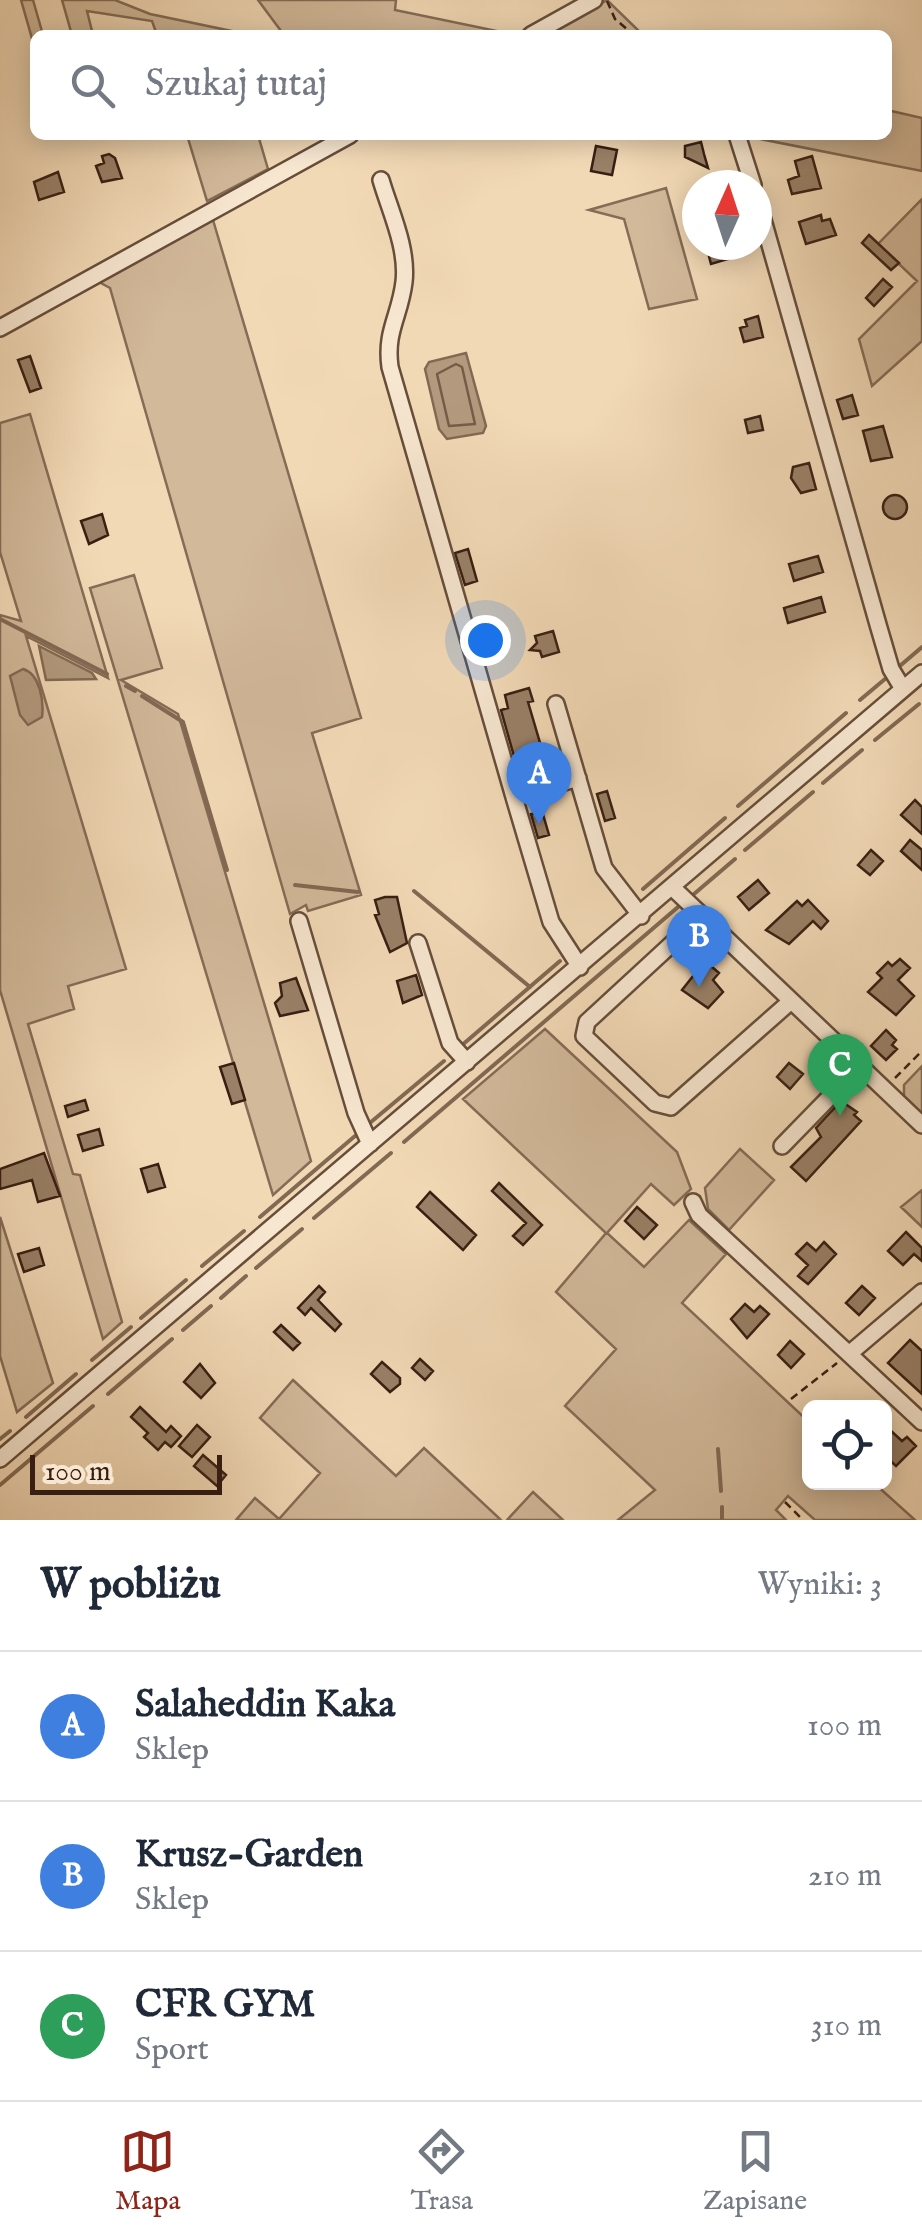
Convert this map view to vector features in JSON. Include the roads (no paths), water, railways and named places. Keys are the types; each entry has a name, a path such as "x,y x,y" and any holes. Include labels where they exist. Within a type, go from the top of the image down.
{"street":[{"path":"540,30 594,0"},
{"path":"0,328 341,140"},
{"path":"739,140 748,170"},
{"path":"381,180 402,251 405,279 388,330 390,368 552,922 580,967"},
{"path":"772,252 883,642 904,689"},
{"path":"0,1459 674,889 922,673"},
{"path":"556,704 604,868 642,916"},
{"path":"514,797 578,778"},
{"path":"674,889 922,1125"},
{"path":"702,916 587,1022 584,1036 655,1103 671,1107 792,1001"},
{"path":"298,921 356,1113 370,1144"},
{"path":"418,943 450,1043 466,1062"},
{"path":"782,1146 860,1066"},
{"path":"693,1202 699,1214 922,1422"},
{"path":"849,1354 922,1292"}],"water":[{"path":"466,353 486,426 483,433 447,439 439,429 425,369 429,362"},
{"path":"39,646 92,673 96,679 46,680"},
{"path":"23,669 37,682 42,703 42,717 28,725 20,715 10,676"}],"waterway":[{"path":"0,619 107,674"},
{"path":"901,665 922,647"},
{"path":"860,700 885,679"},
{"path":"126,686 135,691"},
{"path":"142,696 183,722 227,870"},
{"path":"875,740 919,704"},
{"path":"738,806 846,713"},
{"path":"823,783 862,750"},
{"path":"745,850 813,792"},
{"path":"643,889 725,818"},
{"path":"694,894 735,859"},
{"path":"295,885 358,892"},
{"path":"414,891 530,987"},
{"path":"404,1142 678,907"},
{"path":"461,1046 560,961"},
{"path":"371,1122 444,1061"},
{"path":"260,1217 355,1136"},
{"path":"314,1218 391,1153"},
{"path":"256,1268 302,1229"},
{"path":"202,1266 244,1231"},
{"path":"221,1298 246,1276"},
{"path":"141,1318 186,1280"},
{"path":"183,1330 211,1306"},
{"path":"92,1360 131,1327"},
{"path":"108,1394 172,1339"},
{"path":"26,1417 76,1374"},
{"path":"0,1485 93,1406"},
{"path":"0,1439 10,1431"},
{"path":"718,1449 721,1491"},
{"path":"722,1507 722,1520"}],"place":[{"name":"Salaheddin Kaka","path":"539,824"},
{"name":"Krusz-Garden","path":"699,987"},
{"name":"CFR GYM","path":"840,1116"}]}
